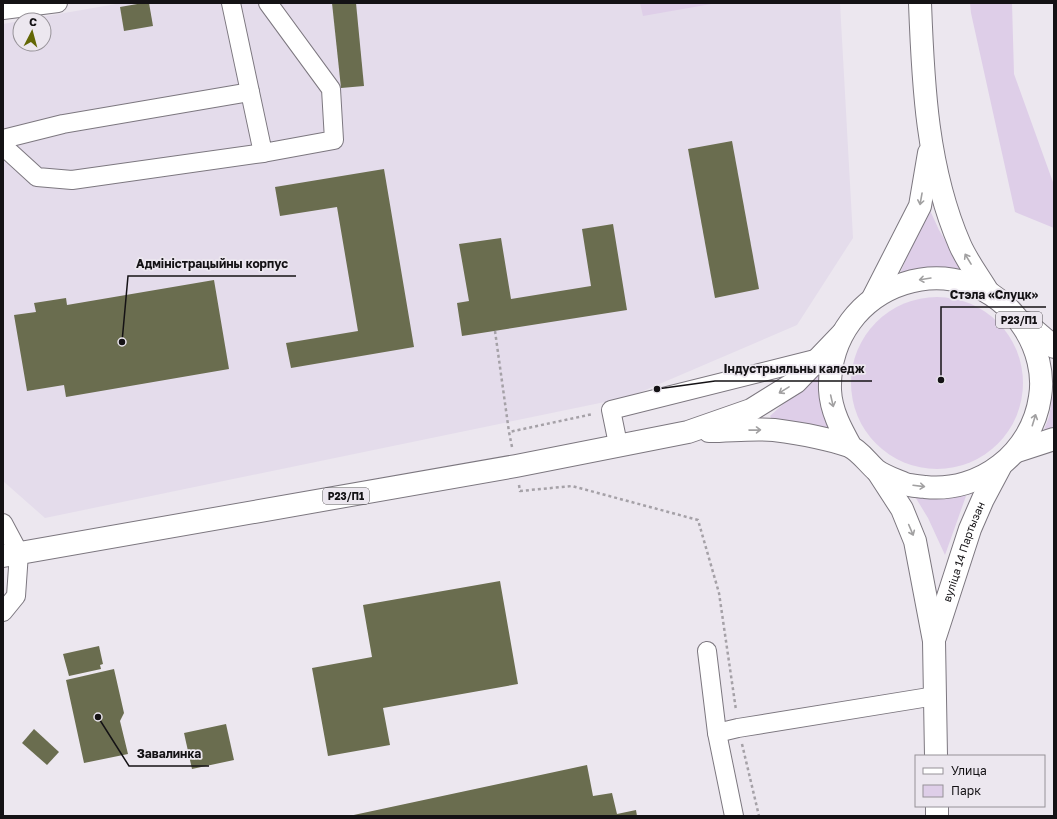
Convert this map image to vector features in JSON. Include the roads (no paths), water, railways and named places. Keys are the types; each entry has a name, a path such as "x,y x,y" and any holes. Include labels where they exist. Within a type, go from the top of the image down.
{"main road":[{"name":"Р23/П1","path":"920,3 922,60 931,146 945,207 961,247 988,292"},
{"name":"Р23/П1","path":"873,298 920,206 931,146"},
{"name":"Р23/П1","path":"688,432 751,410 796,382 842,334 856,314 873,298 900,284 930,278 960,281 988,292 1003,302 1054,347"},
{"name":"Р23/П1","path":"842,334 832,362 830,392 837,421 851,447 878,472 908,485 940,489 972,482 1000,467 1017,451 1032,426 1040,397 1040,368 1032,339 1015,314"},
{"name":"Р23/П1","path":"11,555 516,466 618,444 688,432 773,430 851,447"},
{"name":"Р23/П1","path":"1017,451 1054,439"},
{"name":"вуліца 14 Партызан","path":"934,640 970,529 983,499 1000,467"},
{"name":"вуліца 14 Партызан","path":"878,472 902,509 915,541 934,640 936,755"}],"lane":[{"path":"3,10 58,3"},
{"path":"231,3 263,153"},
{"path":"3,146 37,177 72,180 263,153 334,140 331,89 268,3"},
{"path":"3,139 63,124 250,92"},
{"path":"618,444 610,410 819,358"},
{"path":"3,523 11,555 16,596 3,612"},
{"path":"707,651 718,733 734,816"},
{"path":"718,733 738,728 935,696"}],"place":[{"name":"Адміністрацыйны корпус","path":"122,342"},
{"name":"Стэла «Слуцк»","path":"941,380"},
{"name":"Індустрыяльны каледж","path":"657,389"},
{"name":"Завалинка","path":"98,717"}]}
